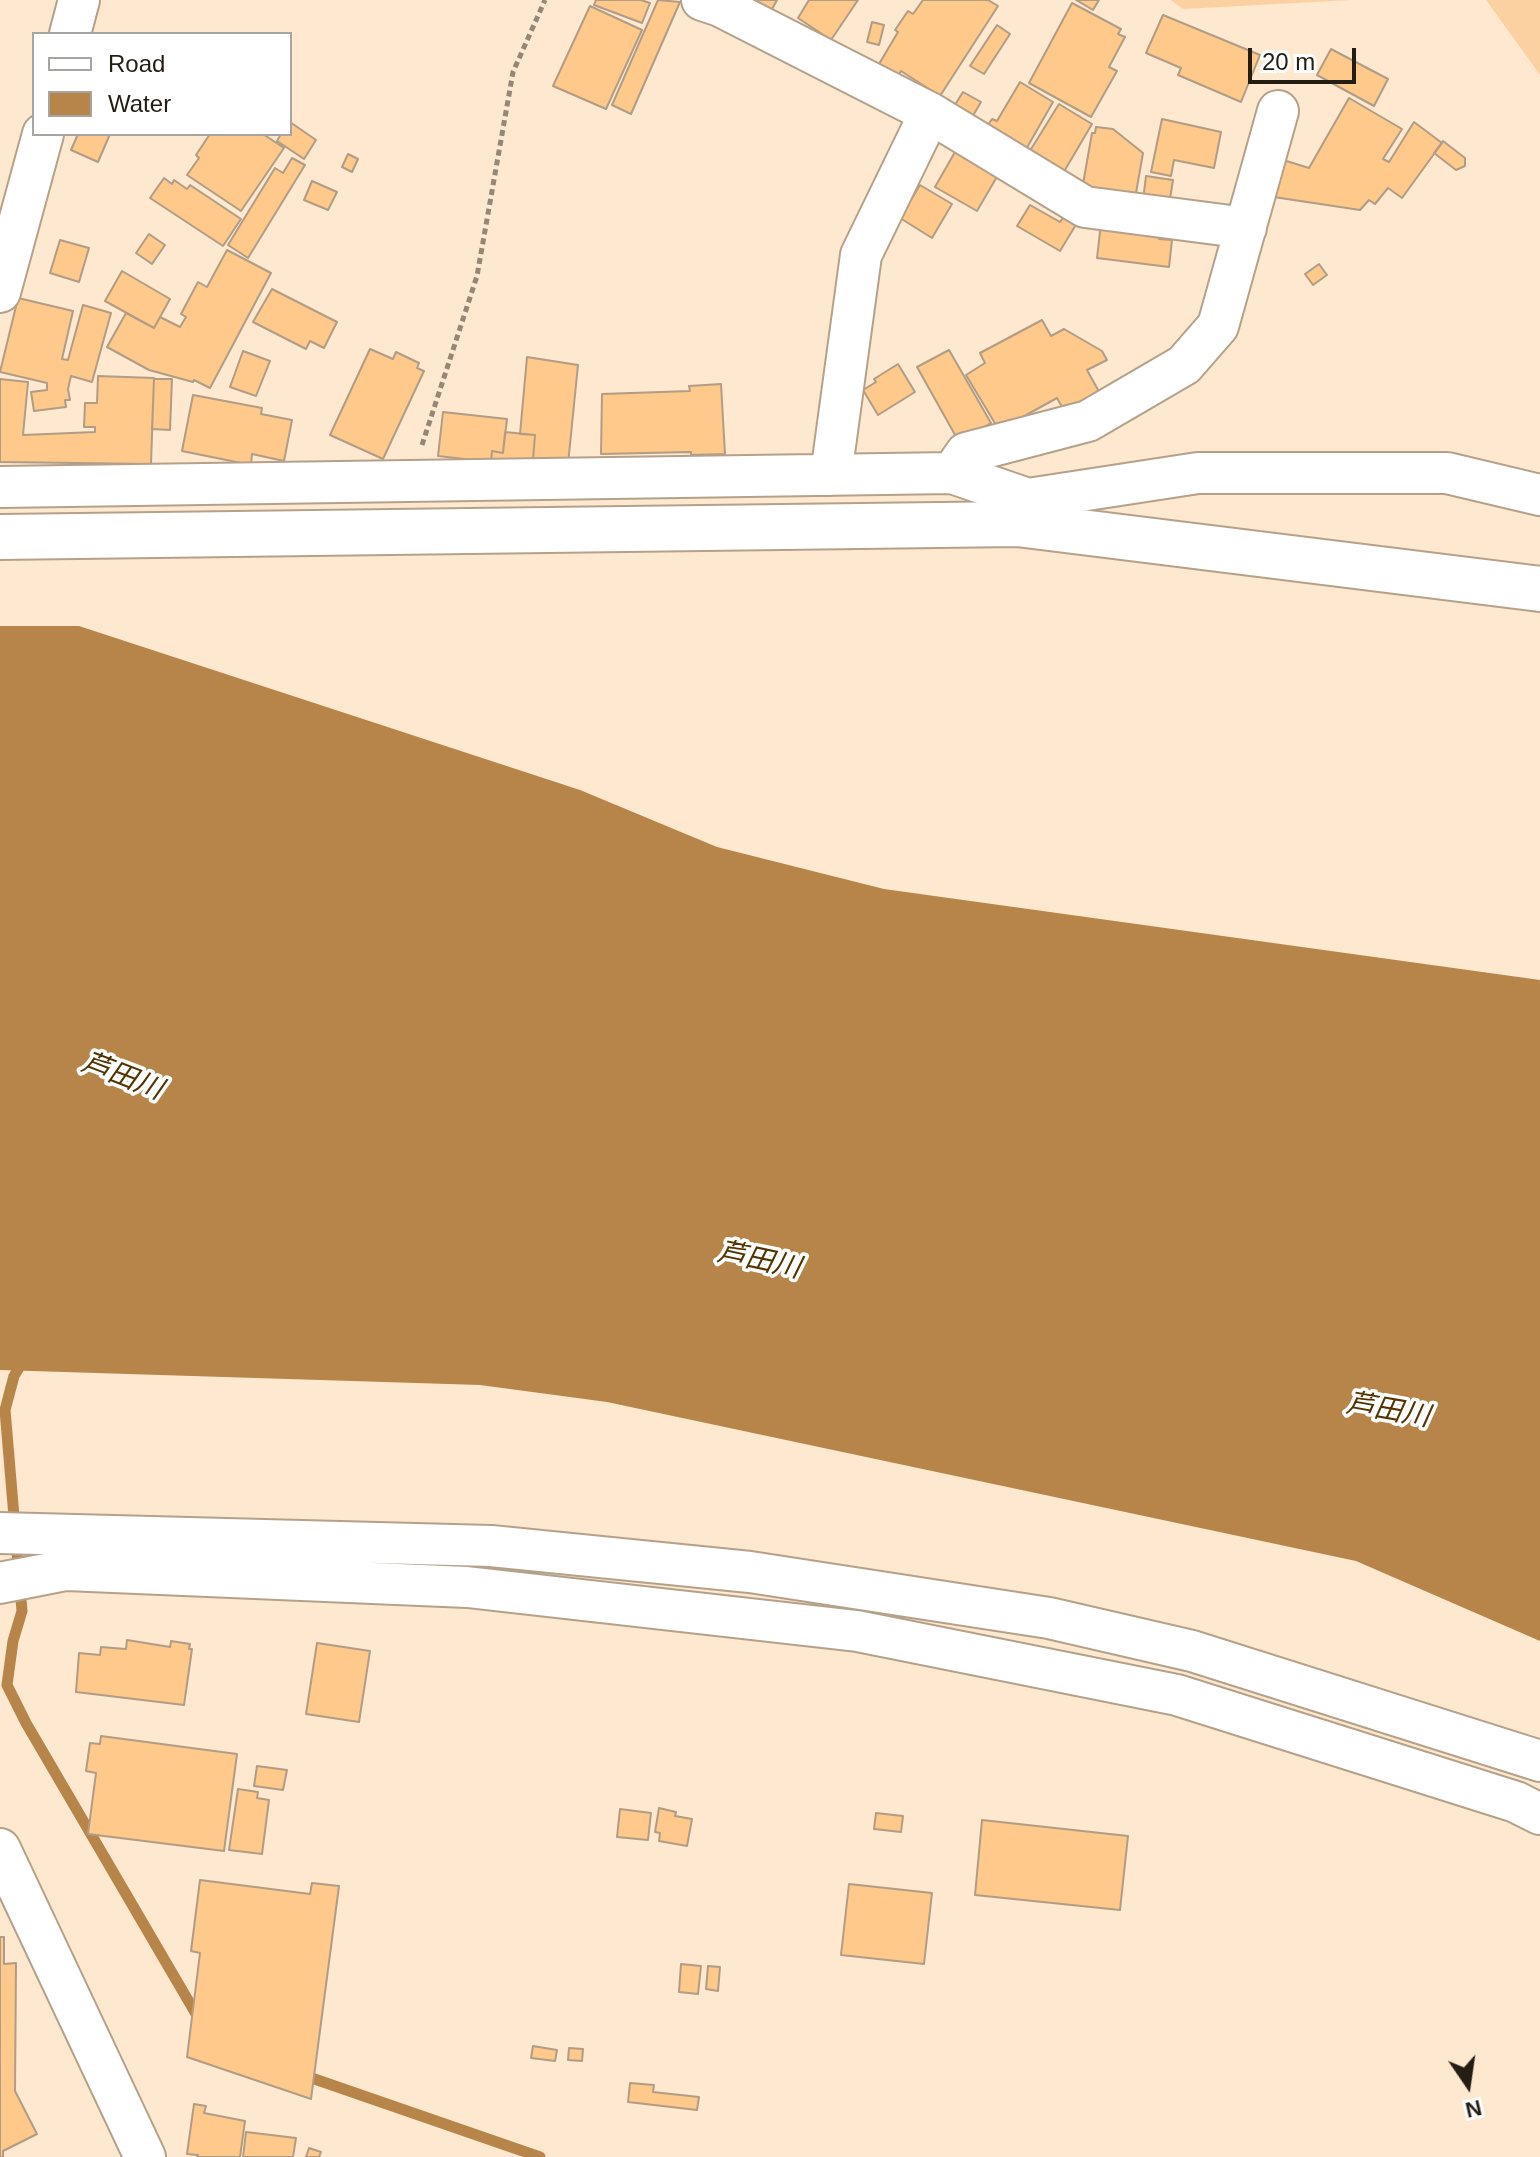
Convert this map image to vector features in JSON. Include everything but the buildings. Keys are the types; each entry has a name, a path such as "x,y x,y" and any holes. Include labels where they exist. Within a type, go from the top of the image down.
{"street":[{"path":"71,32 79,0"},
{"path":"702,0 720,6 930,113 1085,207 1246,228"},
{"path":"952,473 966,453 1088,421 1184,365 1218,326 1278,111"},
{"path":"831,475 861,255 930,113"},
{"path":"0,292 42,136"},
{"path":"0,487 952,473 1022,512 1198,473 1447,473 1540,495"},
{"path":"0,537 1022,512 1540,589"},
{"path":"1,1537 491,1546 750,1572 1049,1618 1192,1651 1540,1761"},
{"path":"0,1583 66,1570 467,1587 857,1631 1177,1695 1516,1802 1540,1814"},
{"path":"0,1849 145,2157"}],"path":[{"path":"411,481 477,276 513,72 545,0"}],"shaded area":[{"path":"1171,0 1351,0 1183,9"},
{"path":"1486,0 1540,0 1540,75"}],"water":[{"name":"芦田川","path":"0,626 79,626 580,790 717,847 884,889 1540,980 1540,1641 1356,1561 607,1402 480,1385 0,1370"}],"waterway":[{"path":"25,1358 14,1376 5,1410 22,1611 13,1641 7,1685 26,1723 199,2019"},
{"path":"303,2075 540,2157"}]}
